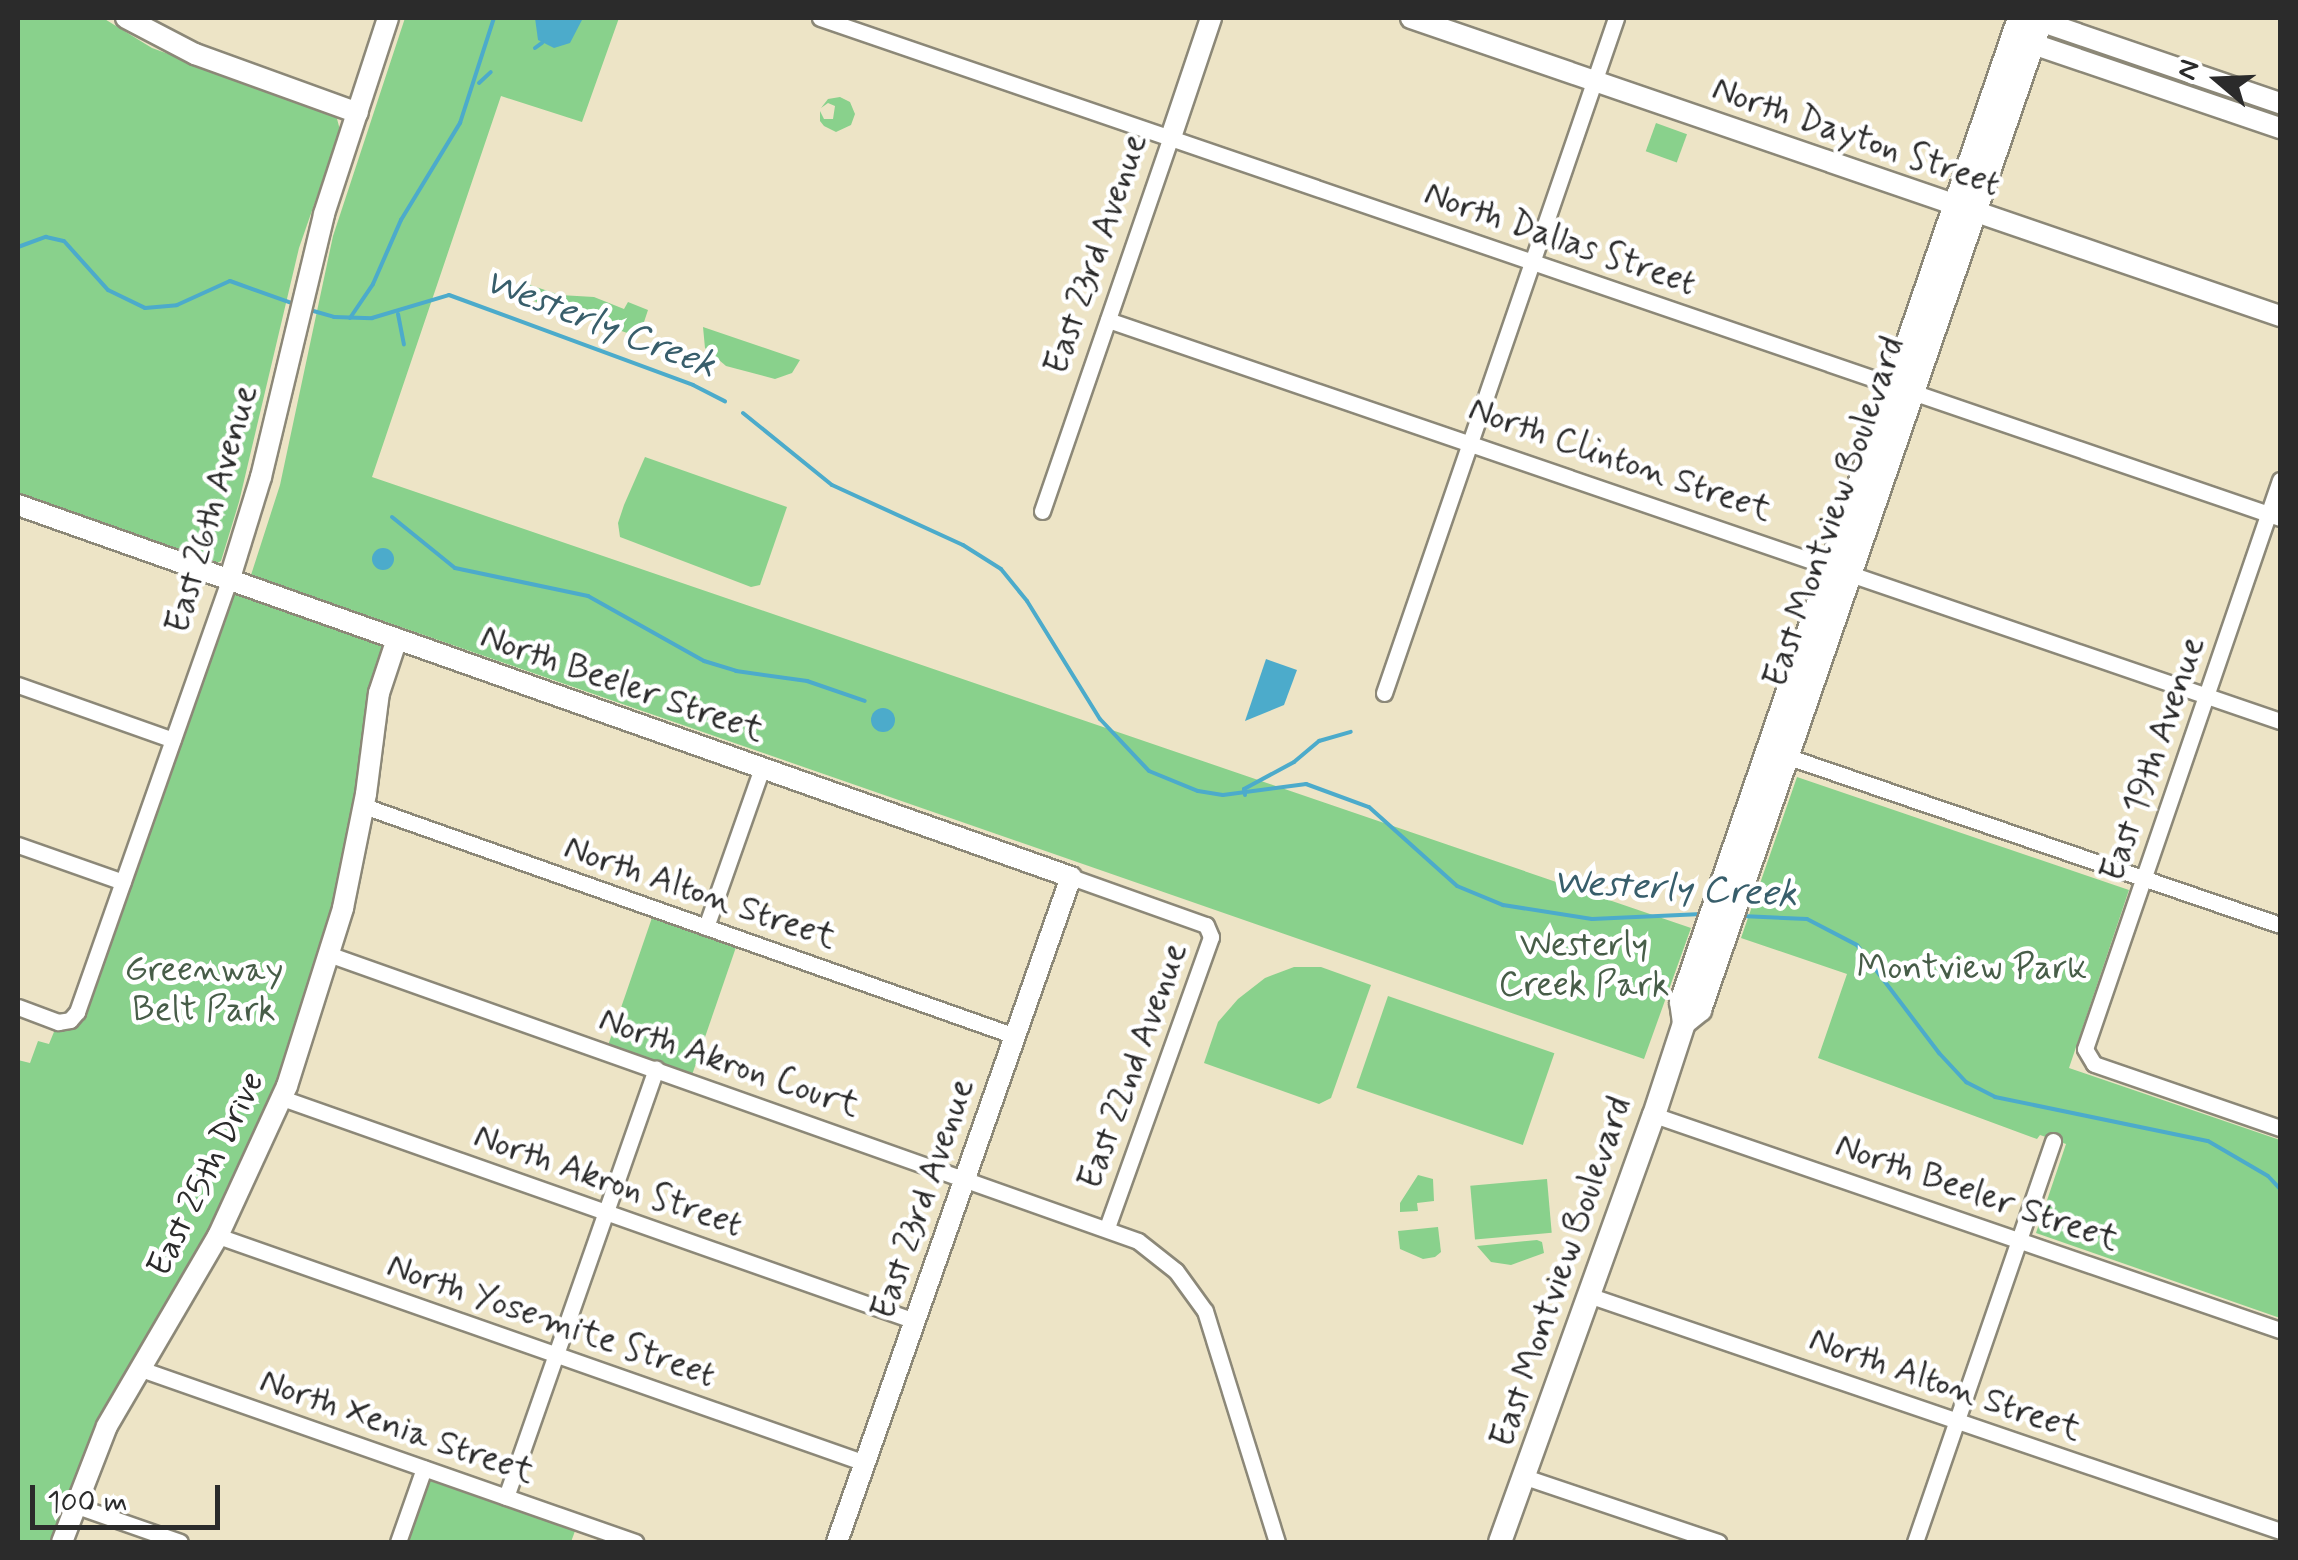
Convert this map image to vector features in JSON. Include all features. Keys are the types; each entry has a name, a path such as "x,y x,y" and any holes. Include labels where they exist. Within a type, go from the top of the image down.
{"main road":[{"name":"East Montview Boulevard","path":"1500,1542 1591,1296 1684,1024 1700,1010 1714,936 2025,24"}],"street":[{"path":"126,18 195,54 358,113"},
{"name":"East 26th Avenue","path":"18,1007 58,1022 70,1020 77,1012 230,580 258,490 310,269 388,18"},
{"name":"North Dallas Street","path":"820,18 2275,516"},
{"name":"East 23rd Avenue","path":"1042,511 1211,18"},
{"name":"North Dayton Street","path":"1412,18 2280,316"},
{"path":"1384,692 1616,18"},
{"path":"2025,24 2280,103"},
{"path":"2025,24 2280,128"},
{"name":"North Clinton Street","path":"1108,320 2280,722"},
{"name":"East 19th Avenue","path":"2280,480 2275,516 2207,696 2085,1050 2087,1058 2280,1128"},
{"name":"North Beeler Street","path":"18,505 1206,925"},
{"name":"East 25th Drive","path":"62,1542 107,1426 218,1236 282,1098 331,955 364,806 379,694 397,640"},
{"path":"18,685 174,740"},
{"path":"1777,753 2280,925"},
{"path":"706,927 762,768"},
{"name":"North Alton Street","path":"364,806 1016,1036"},
{"path":"18,845 123,882"},
{"name":"East 23rd Avenue","path":"837,1542 1071,877"},
{"name":"East 22nd Avenue","path":"1108,1227 1211,937 1206,925"},
{"name":"North Akron Court","path":"331,955 1108,1227 1158,1255 1205,1311 1277,1542"},
{"path":"506,1497 656,1069"},
{"name":"North Akron Street","path":"282,1098 915,1321"},
{"name":"North Beeler Street","path":"1654,1115 2280,1330"},
{"path":"1915,1542 2053,1141"},
{"name":"North Yosemite Street","path":"218,1236 865,1463"},
{"name":"North Alton Street","path":"1591,1296 2280,1531"},
{"name":"North Xenia Street","path":"138,1368 635,1542"},
{"path":"398,1542 424,1468"},
{"path":"1526,1477 1718,1542"},
{"path":"74,1505 180,1542"},
{"path":"581,1542 587,1526"}],"green space":[{"path":"18,18 103,18 152,48 336,115 340,130 299,248 239,502 221,561 210,567 18,498"},
{"name":"Westerly Creek Park","path":"405,18 619,18 582,122 501,96 372,477 1691,928 1644,1059 251,575 280,485 333,236"},
{"path":"840,97 850,102 855,114 851,125 836,132 820,121 820,111 824,119 833,119 835,106 828,103 821,108 828,99"},
{"path":"1656,123 1687,134 1677,162 1646,151"},
{"path":"530,285 560,295 594,297 624,309 628,302 648,310 639,337 525,298"},
{"path":"703,327 800,360 792,373 775,379 726,366 705,348"},
{"path":"645,457 787,507 760,585 751,587 620,537 618,523"},
{"name":"Greenway Belt Park","path":"229,581 397,639 366,794 287,1086 138,1368 62,1542 18,1542 18,1060 30,1063 38,1041 49,1044 58,1022 70,1020"},
{"name":"Montview Park","path":"1797,777 2129,890 2069,1068 2280,1140 2280,1318 2036,1233 2066,1144 2040,1135 2037,1139 1818,1058 1847,974 1741,938"},
{"path":"655,909 739,938 690,1081 606,1052"},
{"path":"1294,967 1321,967 1371,985 1331,1098 1319,1104 1204,1063 1218,1022 1238,999 1265,978"},
{"path":"1388,996 1554,1053 1523,1145 1356,1088"},
{"path":"1418,1175 1433,1179 1434,1201 1417,1203 1418,1211 1400,1212 1400,1203"},
{"path":"1547,1179 1552,1233 1475,1240 1470,1186"},
{"path":"1438,1227 1441,1252 1435,1257 1423,1259 1400,1249 1398,1231"},
{"path":"1542,1242 1544,1253 1511,1265 1491,1262 1477,1246"},
{"path":"428,1480 575,1531 571,1542 406,1542"}],"water":[{"path":"535,18 583,18 570,43 554,48 538,40"},
{"path":"383,548 391,551 391,567 383,570 375,567 372,559 375,551"},
{"path":"1266,659 1297,670 1284,705 1245,721"},
{"path":"878,708 888,708 895,720 888,732 878,732 871,725 871,715"}],"waterway":[{"path":"350,318 373,284 401,220 460,123 494,18"},
{"path":"535,48 542,43"},
{"path":"479,83 491,72"},
{"name":"Westerly Creek","path":"18,247 46,237 64,241 108,290 145,308 177,305 230,281 297,305"},
{"name":"Westerly Creek","path":"310,310 334,317 372,318 449,295 693,385 725,401"},
{"path":"398,314 404,344"},
{"name":"Westerly Creek","path":"743,413 832,485 963,545 1001,569 1027,601 1100,719 1149,771 1198,791 1223,795 1306,784 1369,807 1457,886 1503,905 1592,919 1702,914"},
{"path":"392,517 455,568 588,596 704,661 736,671 807,681 865,701"},
{"path":"1245,795 1244,789 1294,762 1319,741 1351,732"},
{"name":"Westerly Creek","path":"1741,916 1807,919 1857,945 1939,1053 1966,1082 1995,1097 2208,1141 2268,1176 2280,1189"}]}
